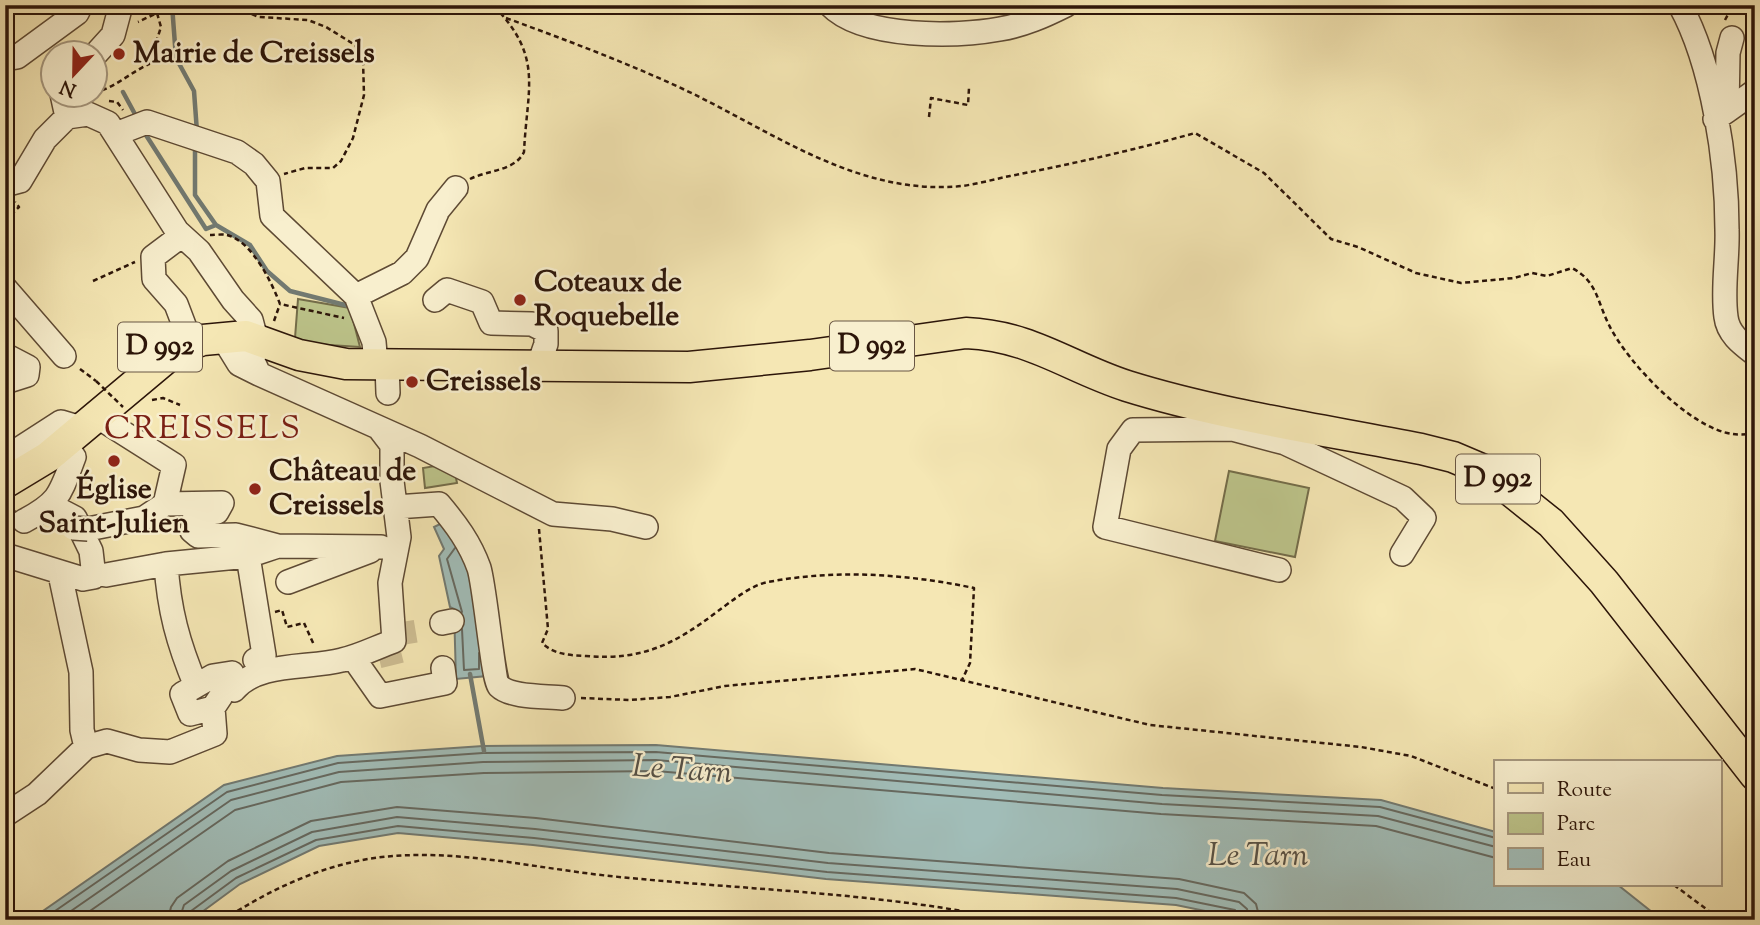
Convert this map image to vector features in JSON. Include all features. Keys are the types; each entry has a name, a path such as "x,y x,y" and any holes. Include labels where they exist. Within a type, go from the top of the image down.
{"main road":[{"name":"D 992","path":"5,483 48,457 91,424 177,349 223,337 384,374 538,367 690,367 810,355 966,333 989,334 1031,344 1126,386 1288,433 1453,457 1472,464 1504,483 1551,523 1752,766"}],"street":[{"path":"5,59 17,57 77,13 81,5"},
{"path":"830,5 837,13 858,22 898,31 949,35 1001,29 1034,21 1066,5"},
{"path":"1681,5 1721,115"},
{"path":"108,41 126,16"},
{"path":"1732,38 1721,115 1727,227 1726,318 1733,336 1755,354"},
{"path":"1721,115 1755,91"},
{"path":"65,108 67,117"},
{"path":"5,185 20,181 45,139 67,117 78,114 97,117 116,134 181,236 199,251 233,300 251,320 223,337"},
{"path":"116,134 147,122 237,152 254,164 268,181 272,216 356,296 384,374"},
{"path":"356,296 402,273 417,258 438,210 456,188"},
{"path":"181,236 153,257 154,279 176,304 253,361 259,374"},
{"path":"5,288 64,356"},
{"path":"435,300 447,290 482,302 491,323 532,324 546,331 546,344 538,367"},
{"path":"223,337 239,365 379,428 553,514 612,519 646,527"},
{"path":"5,355 28,367 27,375 5,382"},
{"path":"5,453 13,453 61,422 91,424 163,457 174,465 172,504"},
{"path":"52,506 91,424"},
{"path":"225,692 213,676 182,694 190,714 237,685 260,663 289,666 356,660 394,640 390,583 390,542 396,507 392,445 379,428"},
{"path":"1279,570 1105,527 1119,449 1133,430 1232,429 1288,433 1403,498 1424,518 1402,554"},
{"path":"10,520 80,529 144,518 172,504 222,503 217,512 195,515 192,531 198,536 236,535 278,546"},
{"path":"396,507 439,504 461,529 479,570 492,640 495,678 500,687 510,692 563,698"},
{"path":"10,520 52,506 75,518 101,576"},
{"path":"5,555 83,579 166,564 248,556 278,546 390,542"},
{"path":"262,585 390,542"},
{"path":"248,556 262,585 257,630 260,663"},
{"path":"166,564 169,608 182,654 196,686"},
{"path":"60,574 81,672 82,730 86,747"},
{"path":"356,660 380,696 400,680 445,683 443,668"},
{"path":"5,815 37,794 86,747 107,741 139,750 170,752 215,734 225,692"}],"path":[{"path":"228,5 259,17 308,20 326,27 355,45 363,60 364,95 354,138 341,161 333,168 290,171 268,181"},
{"path":"456,188 474,177 512,165 520,160 524,152 530,66 525,47 494,5"},
{"path":"108,90 127,74 149,64 161,27 157,13 126,16"},
{"path":"506,18 595,50 757,126 800,152 883,182 948,188 1045,170 1195,133 1264,173 1331,239 1358,247 1416,272 1461,283 1514,278 1532,273 1547,275 1572,268 1588,277 1610,327 1635,365 1687,414 1731,434 1755,434"},
{"path":"929,117 932,98 968,105 969,88"},
{"path":"5,221 19,207"},
{"path":"208,235 229,235 247,249 272,285 280,304 354,320"},
{"path":"93,281 130,263 153,257"},
{"path":"96,380 91,424 129,409"},
{"path":"146,401 163,398 180,405"},
{"path":"553,514 537,531 548,629 542,643 551,651 565,655 621,656 659,649 765,582 832,575 883,574 974,588 970,663 962,680"},
{"path":"275,612 282,610 287,627 304,623 316,649"},
{"path":"563,698 631,700 670,697 725,686 915,669 1150,725 1362,747 1411,756 1494,788"},
{"path":"223,920 302,876 369,859 443,856 624,877 951,908 1009,920"},
{"path":"1675,886 1721,920"}],"green space":[{"path":"298,299 350,308 360,347 314,344 295,338"},
{"path":"441,465 455,473 457,483 425,488 423,468"},
{"path":"1229,471 1309,488 1295,557 1215,541"}],"water":[{"path":"448,520 473,563 487,676 456,679 454,609 450,607 439,556 444,549 434,527"},
{"name":"Le Tarn","path":"656,745 1163,788 1381,800 1494,831 1494,886 1619,886 1662,920 1249,920 1176,905 826,879 533,845 398,833 319,846 240,884 191,920 30,920 224,785 337,756 483,746"}],"waterway":[{"path":"172,5 176,58 194,91 197,132"},
{"path":"123,92 136,116"},
{"path":"144,132 206,229 216,225"},
{"path":"195,144 195,195 216,225 250,245 267,271 290,291 353,307"},
{"path":"470,674 484,751"}],"tunnel":[{"path":"393,635 423,630"},
{"path":"387,643 394,671"}],"place":[{"name":"Mairie de Creissels","path":"119,54"},
{"name":"Coteaux de Roquebelle","path":"520,300"},
{"name":"Creissels","path":"412,382"},
{"name":"Église Saint-Julien","path":"114,461"},
{"name":"Château de Creissels","path":"255,489"}],"district":[{"name":"CREISSELS","path":"203,430"}]}
